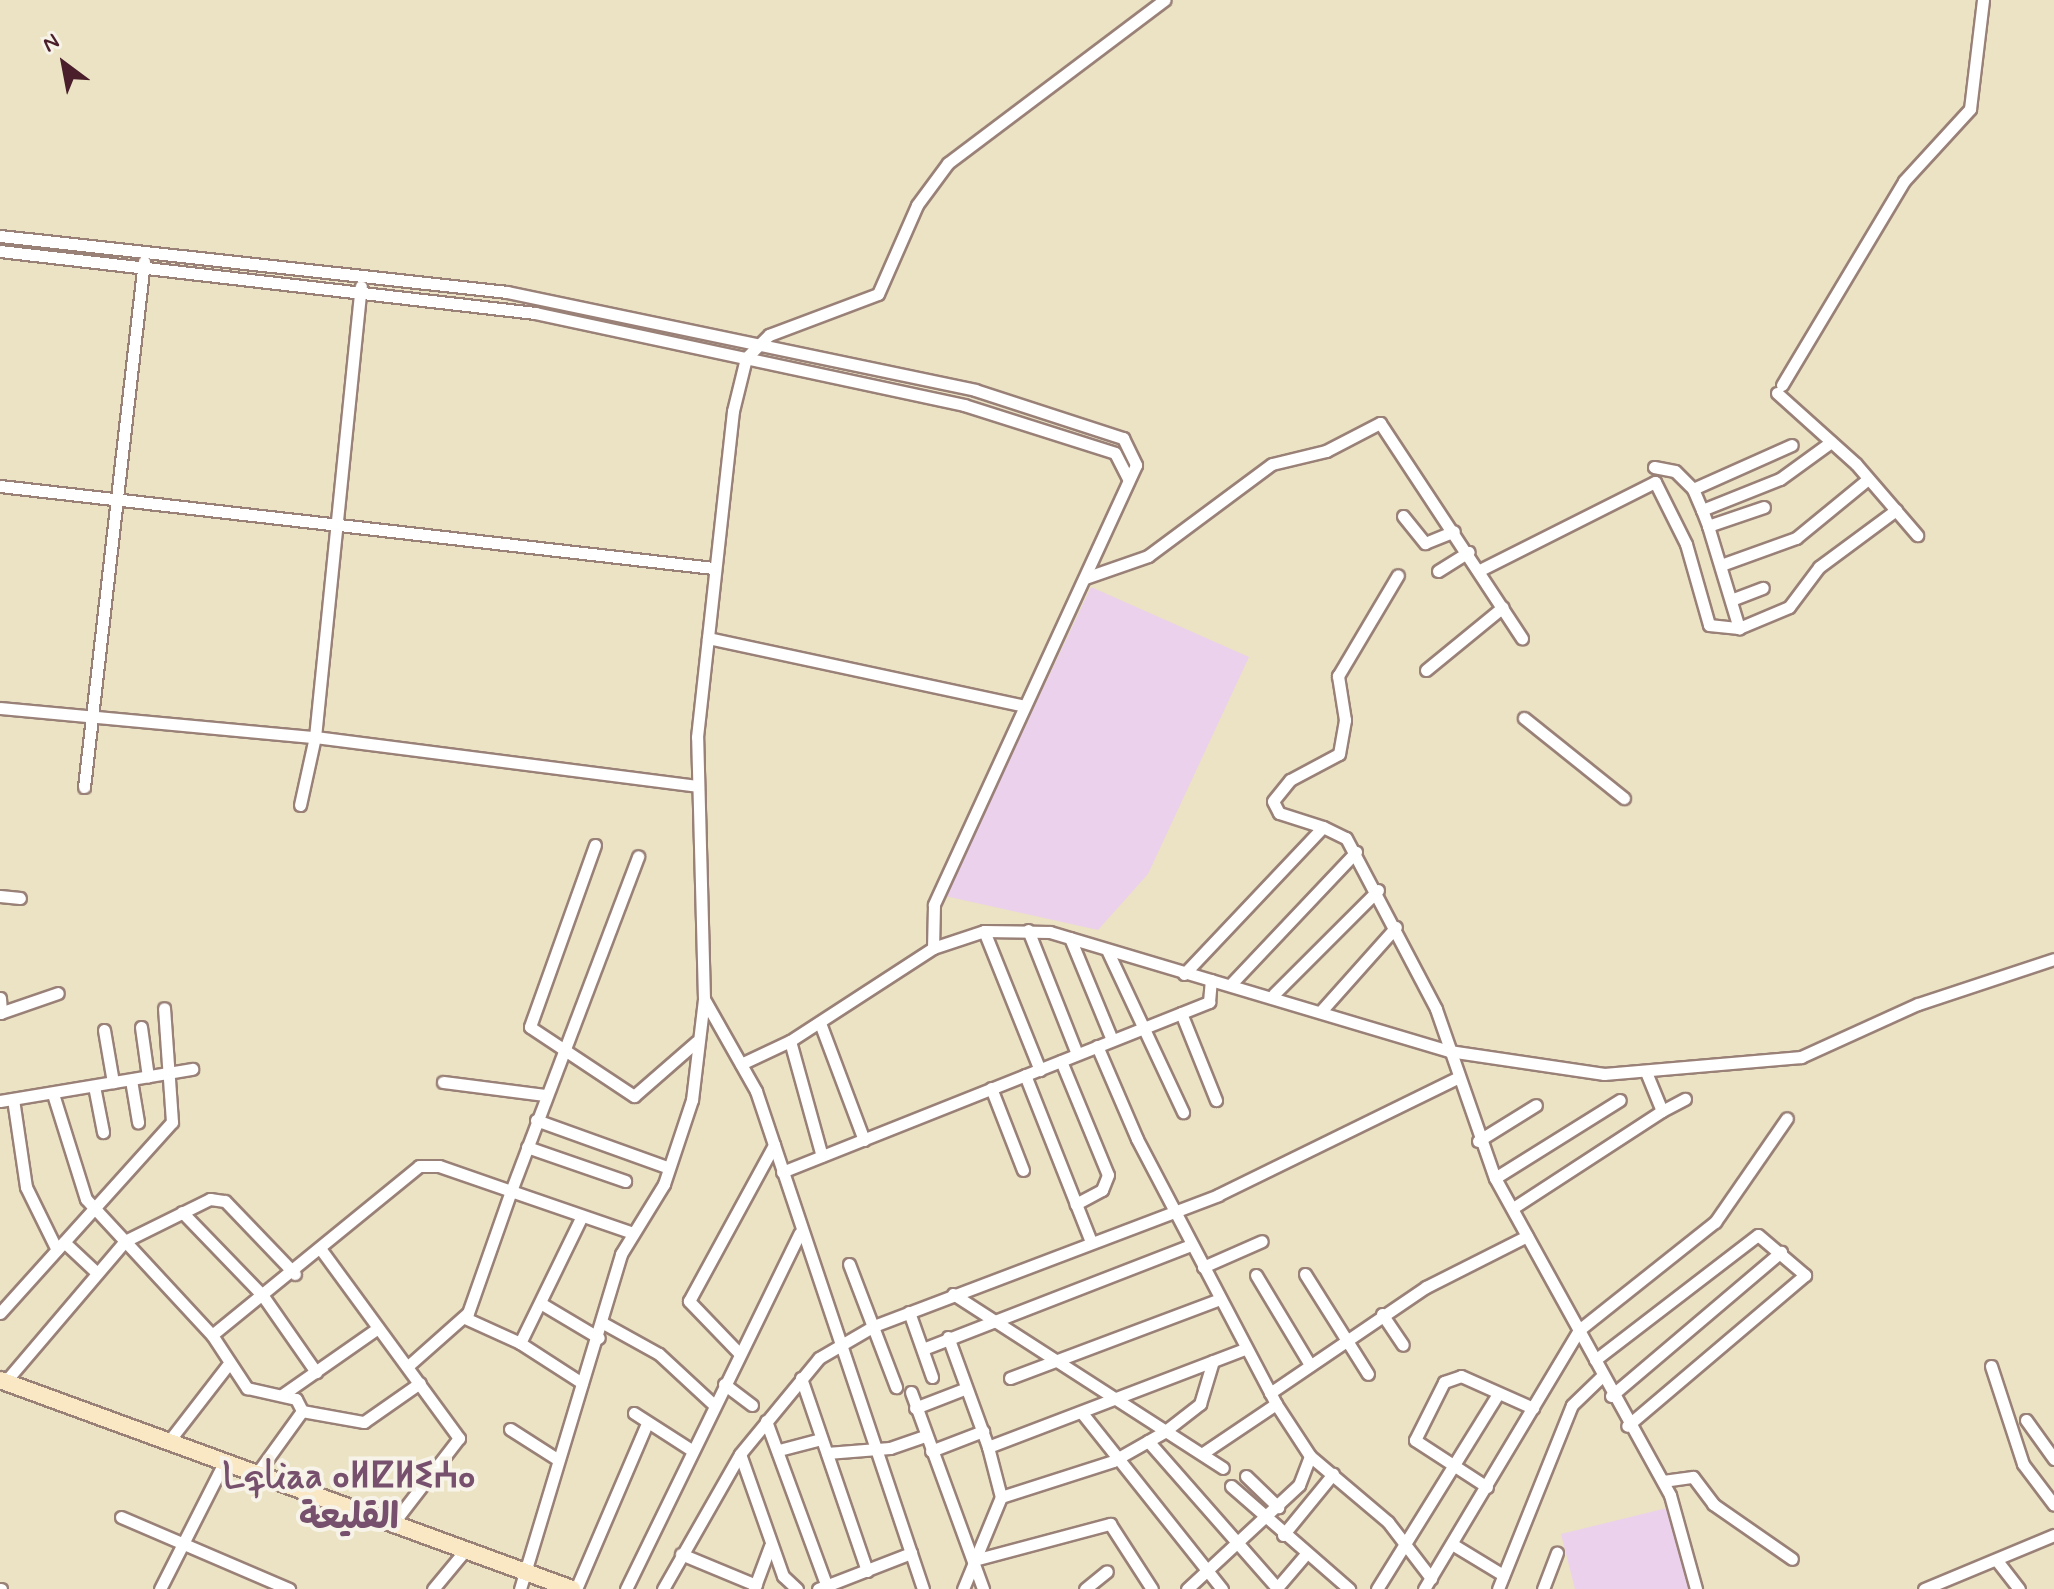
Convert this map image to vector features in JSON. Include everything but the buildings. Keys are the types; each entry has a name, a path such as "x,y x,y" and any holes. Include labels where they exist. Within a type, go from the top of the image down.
{"main road":[{"path":"2,1381 574,1589"}],"street":[{"path":"520,1589 529,1571 557,1459 633,1233 669,1168 692,1100 696,1042 704,999 695,786 713,568 746,358 758,342 878,294 917,205 948,163 1164,0"},
{"path":"1917,535 1868,479 1779,389 1904,181 1970,109 1983,0"},
{"path":"0,236 360,293 535,313 746,358 1054,431 1115,453 1129,483"},
{"path":"0,251 145,258 507,292 758,342 975,390 1110,431 1135,455 1129,483 934,905 933,948"},
{"path":"84,787 121,500 145,258"},
{"path":"300,805 315,737 362,277"},
{"path":"1085,578 1119,571 1175,539 1272,464 1326,451 1374,423 1396,438 1522,638"},
{"path":"1702,510 1780,479 1831,442"},
{"path":"1693,489 1792,445"},
{"path":"1654,467 1675,471 1693,489 1721,565 1739,628"},
{"path":"1721,565 1796,538 1868,479"},
{"path":"1480,570 1655,482 1686,544 1709,625 1739,628 1789,607 1819,567 1896,510"},
{"path":"0,486 713,568"},
{"path":"1708,526 1764,507"},
{"path":"1403,516 1425,543 1454,531"},
{"path":"1438,571 1468,552"},
{"path":"1398,575 1338,676 1345,720 1339,754 1290,780 1273,801 1279,813 1323,827 1356,852 1378,890 1449,1051 1455,1079 1495,1178 1595,1360 1627,1426 1663,1481 1696,1589"},
{"path":"1731,600 1763,588"},
{"path":"1426,670 1503,607"},
{"path":"708,638 1024,706"},
{"path":"0,708 315,737 695,786"},
{"path":"1524,718 1624,798"},
{"path":"1184,974 1323,827"},
{"path":"595,845 529,1020 535,1034 634,1096 696,1042"},
{"path":"1231,984 1356,852"},
{"path":"408,1366 465,1318 545,1095 638,856"},
{"path":"1274,994 1378,890"},
{"path":"0,896 20,898"},
{"path":"1322,1010 1396,927"},
{"path":"741,1064 820,1023 933,948 984,931 1028,930 1070,938 1184,974 1274,994 1449,1051 1569,1070 1646,1072 1801,1057 1918,1004 2054,959"},
{"path":"1028,930 1077,1054"},
{"path":"984,931 1040,1070"},
{"path":"1070,938 1112,1040"},
{"path":"1108,952 1147,1027 1183,1112"},
{"path":"782,1172 1209,1002 1211,980"},
{"path":"0,998 1,1013 58,993"},
{"path":"704,999 741,1064 774,1145 872,1448 923,1589"},
{"path":"0,1313 172,1122 164,1008"},
{"path":"1181,1013 1216,1100"},
{"path":"820,1023 864,1140"},
{"path":"141,1027 148,1077"},
{"path":"104,1030 113,1082"},
{"path":"790,1041 822,1156"},
{"path":"1097,1046 1174,1211 1276,1404 1310,1456 1333,1474 1405,1544 1428,1584 1579,1330 1715,1222 1787,1118"},
{"path":"1061,1061 1108,1175 1102,1190 1076,1204"},
{"path":"0,1101 192,1069"},
{"path":"1646,1072 1662,1111"},
{"path":"1025,1075 1091,1242"},
{"path":"663,1589 740,1454 801,1378 838,1344 953,1294 1174,1211 1455,1079"},
{"path":"131,1080 138,1122"},
{"path":"443,1082 545,1095"},
{"path":"94,1086 103,1132"},
{"path":"991,1088 1023,1170"},
{"path":"53,1094 72,1172 94,1209 212,1335 227,1366 247,1388 301,1402 302,1411 258,1472"},
{"path":"13,1099 26,1187 61,1246 97,1273"},
{"path":"1513,1208 1685,1099"},
{"path":"1495,1178 1620,1100"},
{"path":"1478,1141 1536,1105"},
{"path":"536,1120 669,1168"},
{"path":"738,1352 689,1301 774,1145"},
{"path":"527,1147 625,1181"},
{"path":"212,1335 295,1274 419,1166 439,1166 633,1233"},
{"path":"2,1381 125,1241 210,1199 225,1201 295,1274"},
{"path":"182,1212 263,1296 316,1372"},
{"path":"520,1343 542,1304 582,1216"},
{"path":"626,1589 738,1352 800,1233"},
{"path":"1595,1360 1750,1239 1763,1235 1781,1252 1804,1283 1627,1426"},
{"path":"1270,1393 1382,1314 1527,1236"},
{"path":"1203,1267 1262,1241"},
{"path":"923,1349 992,1319 1191,1245"},
{"path":"322,1251 459,1438 394,1522"},
{"path":"1611,1396 1781,1252"},
{"path":"849,1264 896,1387"},
{"path":"1305,1274 1368,1374"},
{"path":"1256,1275 1310,1365"},
{"path":"953,1294 1061,1359 1164,1432 1223,1468"},
{"path":"1010,1378 1220,1299"},
{"path":"542,1304 599,1338"},
{"path":"909,1312 932,1377"},
{"path":"1382,1314 1403,1345"},
{"path":"465,1318 520,1343 582,1383"},
{"path":"603,1323 659,1354 714,1405"},
{"path":"282,1395 378,1328"},
{"path":"948,1337 964,1389 983,1431 1001,1497 976,1564 963,1589"},
{"path":"988,1447 1245,1349"},
{"path":"1001,1497 1113,1461 1164,1432 1200,1404 1213,1361"},
{"path":"169,1441 227,1366"},
{"path":"1991,1366 2023,1464 2054,1505"},
{"path":"1487,1487 1449,1467 1414,1434 1444,1382 1461,1376 1533,1408"},
{"path":"1498,1589 1572,1405 1601,1377"},
{"path":"801,1378 867,1571"},
{"path":"302,1411 364,1422 420,1383"},
{"path":"724,1384 752,1405"},
{"path":"915,1408 964,1389"},
{"path":"911,1392 924,1436 976,1564 983,1589"},
{"path":"1377,1589 1449,1467 1498,1394"},
{"path":"1203,1453 1276,1404"},
{"path":"634,1413 693,1451"},
{"path":"1082,1413 1113,1461 1222,1589"},
{"path":"2026,1420 2054,1459"},
{"path":"766,1421 779,1450 822,1588 911,1553"},
{"path":"574,1589 647,1423"},
{"path":"510,1429 557,1459"},
{"path":"931,1451 983,1431"},
{"path":"827,1453 872,1448 924,1436"},
{"path":"779,1450 821,1439"},
{"path":"1148,1441 1276,1589 1305,1555"},
{"path":"740,1454 770,1546 797,1589"},
{"path":"1187,1589 1278,1507 1305,1477 1310,1456"},
{"path":"163,1588 225,1461"},
{"path":"1283,1535 1333,1474"},
{"path":"1246,1476 1278,1507"},
{"path":"1663,1481 1693,1477 1713,1504 1792,1559"},
{"path":"1231,1486 1305,1555 1349,1589"},
{"path":"121,1517 182,1547 289,1589"},
{"path":"976,1564 1110,1524 1152,1589"},
{"path":"1924,1589 1998,1562 2054,1535"},
{"path":"1452,1544 1503,1575"},
{"path":"681,1554 755,1587 770,1546"},
{"path":"433,1589 467,1548"},
{"path":"1543,1589 1557,1553"},
{"path":"1998,1562 2019,1589"},
{"path":"1085,1589 1107,1571"},
{"path":"1956,1578 1967,1589"}],"shaded area":[{"path":"1091,587 1249,657 1148,874 1098,930 945,896"},
{"path":"1667,1508 1689,1589 1575,1589 1561,1534"}],"district":[{"name":"Lqliaa ⴰⵍⵇⵍⵉⵄⴰ القليعة","path":"349,1498"}]}
